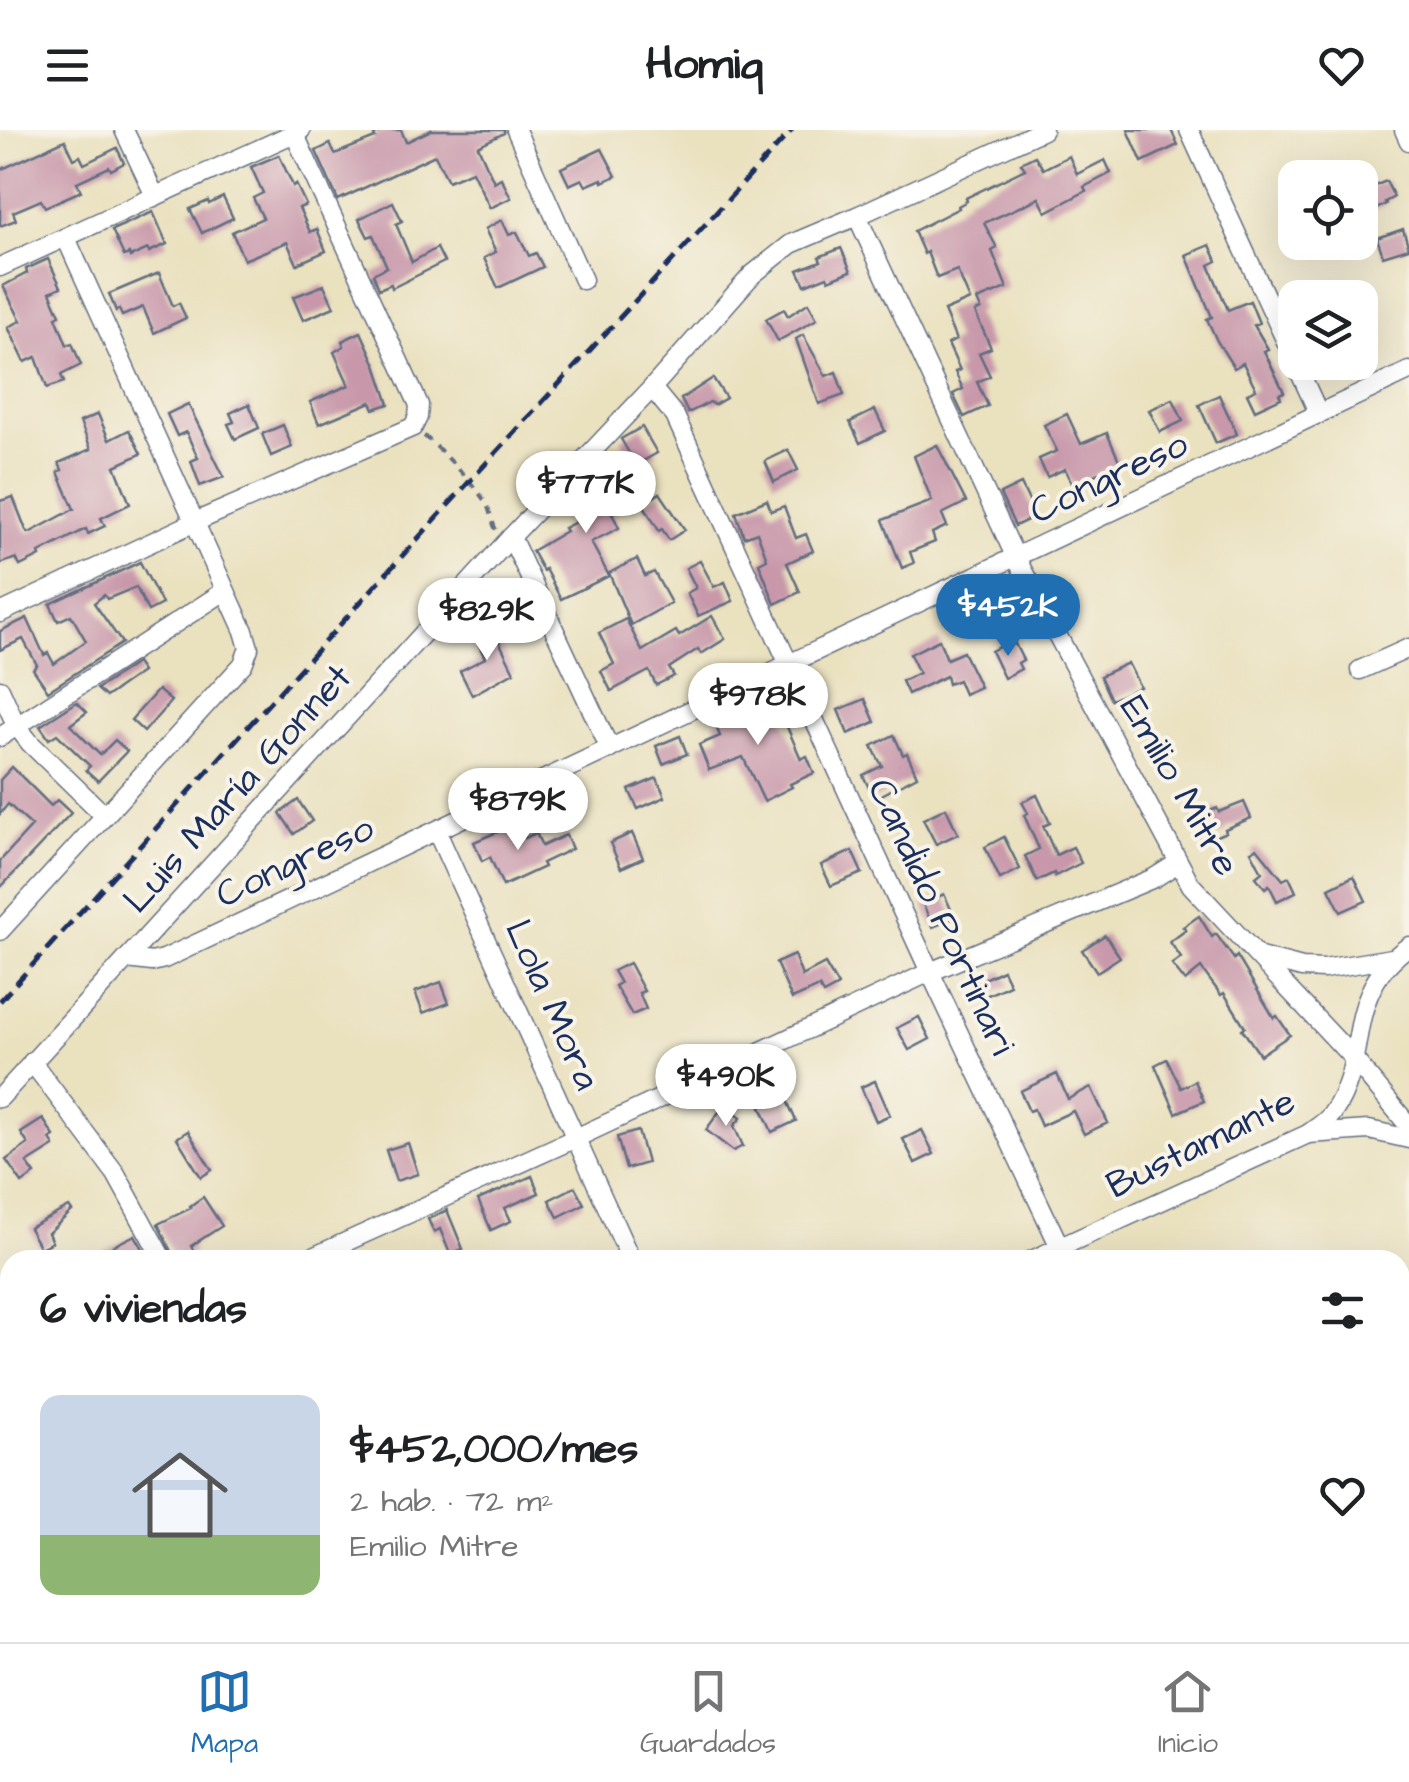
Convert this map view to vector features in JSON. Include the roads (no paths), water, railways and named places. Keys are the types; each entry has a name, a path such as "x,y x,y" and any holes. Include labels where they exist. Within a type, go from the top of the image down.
{"street":[{"path":"124,130 156,196"},
{"path":"516,130 583,280"},
{"name":"Luis María Gonnet","path":"0,1098 752,276 791,244 1043,130"},
{"path":"1190,130 1278,324"},
{"path":"1404,130 1409,140"},
{"path":"0,266 298,132 419,405 413,426 0,613"},
{"name":"Emilio Mitre","path":"857,216 1016,558 1178,863 1198,892 1352,1058 1409,1126"},
{"path":"0,931 243,664 249,648 66,238"},
{"name":"Congreso","path":"127,960 164,959 1409,371"},
{"path":"1303,380 1319,414"},
{"name":"Candido Portinari","path":"652,388 675,416 1061,1250"},
{"path":"510,537 610,749"},
{"path":"0,737 225,590"},
{"path":"1360,670 1409,648"},
{"path":"0,689 16,725 30,743 104,814"},
{"name":"Lola Mora","path":"437,832 626,1250"},
{"path":"328,1250 930,972 1154,878 1178,863"},
{"name":"Bustamante","path":"1071,1250 1308,1134 1330,1117 1347,1081 1369,991 1392,958 1409,946"},
{"path":"1259,956 1302,968 1392,958"},
{"path":"32,1062 116,1174 158,1250"},
{"path":"1308,1134 1369,1130 1409,1139"}],"railway":[{"path":"0,1001 792,130"}]}
